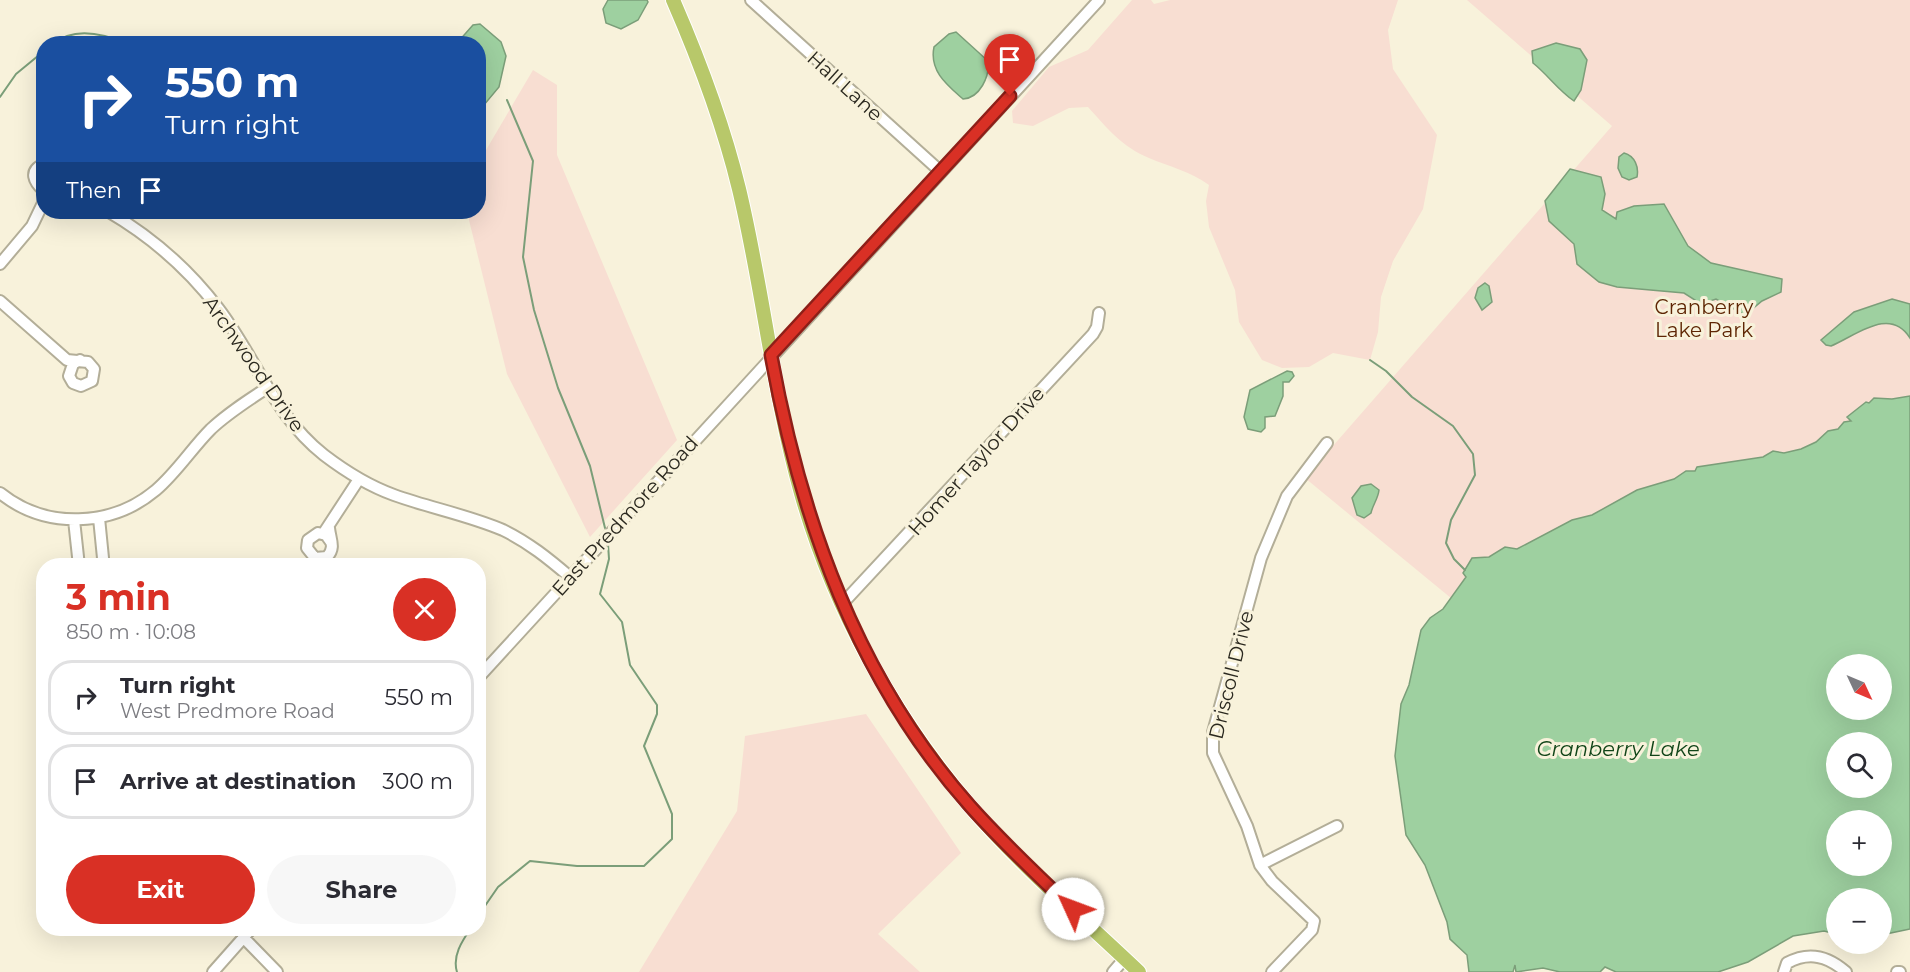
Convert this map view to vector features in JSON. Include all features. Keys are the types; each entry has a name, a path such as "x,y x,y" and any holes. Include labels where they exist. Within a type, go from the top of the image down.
{"main road":[{"path":"673,0 718,113 739,191 780,407 801,493 824,560 843,603 884,686 944,775 1021,860 1136,971"}],"street":[{"name":"Hall Lane","path":"751,0 940,171"},
{"name":"East Predmore Road","path":"486,669 771,355 1099,0"},
{"path":"36,169 33,177 36,184"},
{"path":"0,264 25,235 36,215"},
{"name":"Archwood Drive","path":"120,219 141,232 176,261 217,307 267,388 297,431 323,454 359,479 393,495 502,530 540,553 570,577"},
{"path":"0,301 67,360 70,379 77,385 85,385 92,381 94,373 91,365 80,360 67,360"},
{"name":"Homer Taylor Drive","path":"843,603 1093,334 1098,327 1100,314"},
{"path":"69,371 73,364 80,360"},
{"path":"0,493 40,514 74,520 99,518 131,507 156,490 210,430 232,411 267,388"},
{"name":"Driscoll Drive","path":"1272,972 1312,930 1314,924 1310,915 1272,881 1260,865 1247,826 1213,753 1213,732 1261,558 1290,491 1327,443"},
{"path":"329,528 332,550 327,557 315,558 308,552 307,544 311,537 329,528 359,479"},
{"path":"99,518 103,558"},
{"path":"74,520 78,558"},
{"path":"318,533 326,535 332,542"},
{"path":"1260,865 1337,826"},
{"path":"213,972 243,937 277,972"},
{"path":"1784,972 1787,963 1796,958 1812,956 1835,962 1846,972"},
{"path":"1113,972 1125,958"}],"green space":[{"path":"1132,0 1151,0 1154,4 1170,0 1398,0 1388,30 1393,69 1437,135 1423,209 1393,261 1381,297 1378,332 1370,360 1333,353 1309,367 1282,368 1262,360 1239,322 1235,290 1209,227 1206,201 1209,185 1187,173 1139,154 1116,136 1088,107 1069,108 1033,126 1013,123 1012,111 1049,67 1088,50"},
{"name":"Cranberry Lake Park","path":"1467,0 1910,0 1910,410 1603,723 1305,478 1612,126"},
{"path":"533,70 557,85 557,155 677,440 590,537 507,374 469,219 486,219 486,150"},
{"path":"866,714 961,853 878,934 920,972 639,972 737,811 745,736"}],"water":[{"path":"608,0 647,0 648,2 638,20 621,29 606,23 603,9"},
{"path":"480,24 501,42 506,56 499,87 486,103 486,36 463,36 473,25"},
{"path":"956,32 988,61 983,85 974,95 963,99 941,77 933,56 934,47 949,34"},
{"path":"1556,43 1580,49 1587,60 1581,90 1574,101 1533,63 1532,51"},
{"path":"1624,153 1633,159 1637,169 1637,177 1629,180 1622,177 1618,168 1619,157"},
{"path":"1570,169 1601,177 1605,194 1602,210 1616,219 1617,212 1634,206 1664,204 1688,246 1711,263 1782,279 1781,292 1762,301 1745,315 1716,299 1701,304 1684,293 1617,287 1599,282 1577,264 1574,244 1549,221 1545,201"},
{"path":"1485,283 1489,286 1492,302 1482,310 1475,298 1478,288"},
{"path":"1892,299 1910,304 1910,338 1902,329 1893,324 1883,324 1862,330 1831,346 1821,340 1854,312"},
{"path":"1287,371 1292,372 1294,376 1289,382 1283,382 1283,396 1275,416 1265,417 1265,428 1261,432 1248,429 1244,417 1250,390"},
{"name":"Cranberry Lake","path":"1910,396 1910,929 1892,933 1892,888 1826,888 1826,932 1793,936 1748,962 1718,972 1616,972 1605,967 1600,972 1560,972 1543,968 1516,972 1515,965 1513,972 1469,972 1467,955 1450,939 1447,922 1425,865 1406,835 1395,756 1401,704 1409,685 1421,630 1430,618 1443,609 1466,577 1463,573 1472,558 1489,557 1505,547 1517,549 1572,520 1592,515 1637,490 1674,479 1686,471 1695,471 1697,467 1763,457 1773,451 1784,453 1801,449 1816,442 1828,431 1838,429 1844,422 1851,421 1847,417 1874,398 1892,399"},
{"path":"1371,484 1379,490 1371,513 1364,518 1357,515 1352,498 1361,486"}],"waterway":[{"path":"67,36 80,33 105,36"},
{"path":"0,97 16,74 36,58"},
{"path":"507,100 533,161 523,257 534,310 558,388 590,466 605,528"},
{"path":"1370,360 1386,371 1412,397 1453,426 1473,454 1475,475 1451,520 1446,543 1454,559 1465,570"},
{"path":"486,904 498,887 530,861 577,866 644,866 672,839 672,814 644,746 657,714 657,705 630,665 622,622 600,594 609,559 608,544"},
{"path":"457,972 457,954 466,936"}],"route":[{"path":"1010,96 771,355 780,407 812,528 853,627 884,686 927,753 970,807 1073,909"}]}
